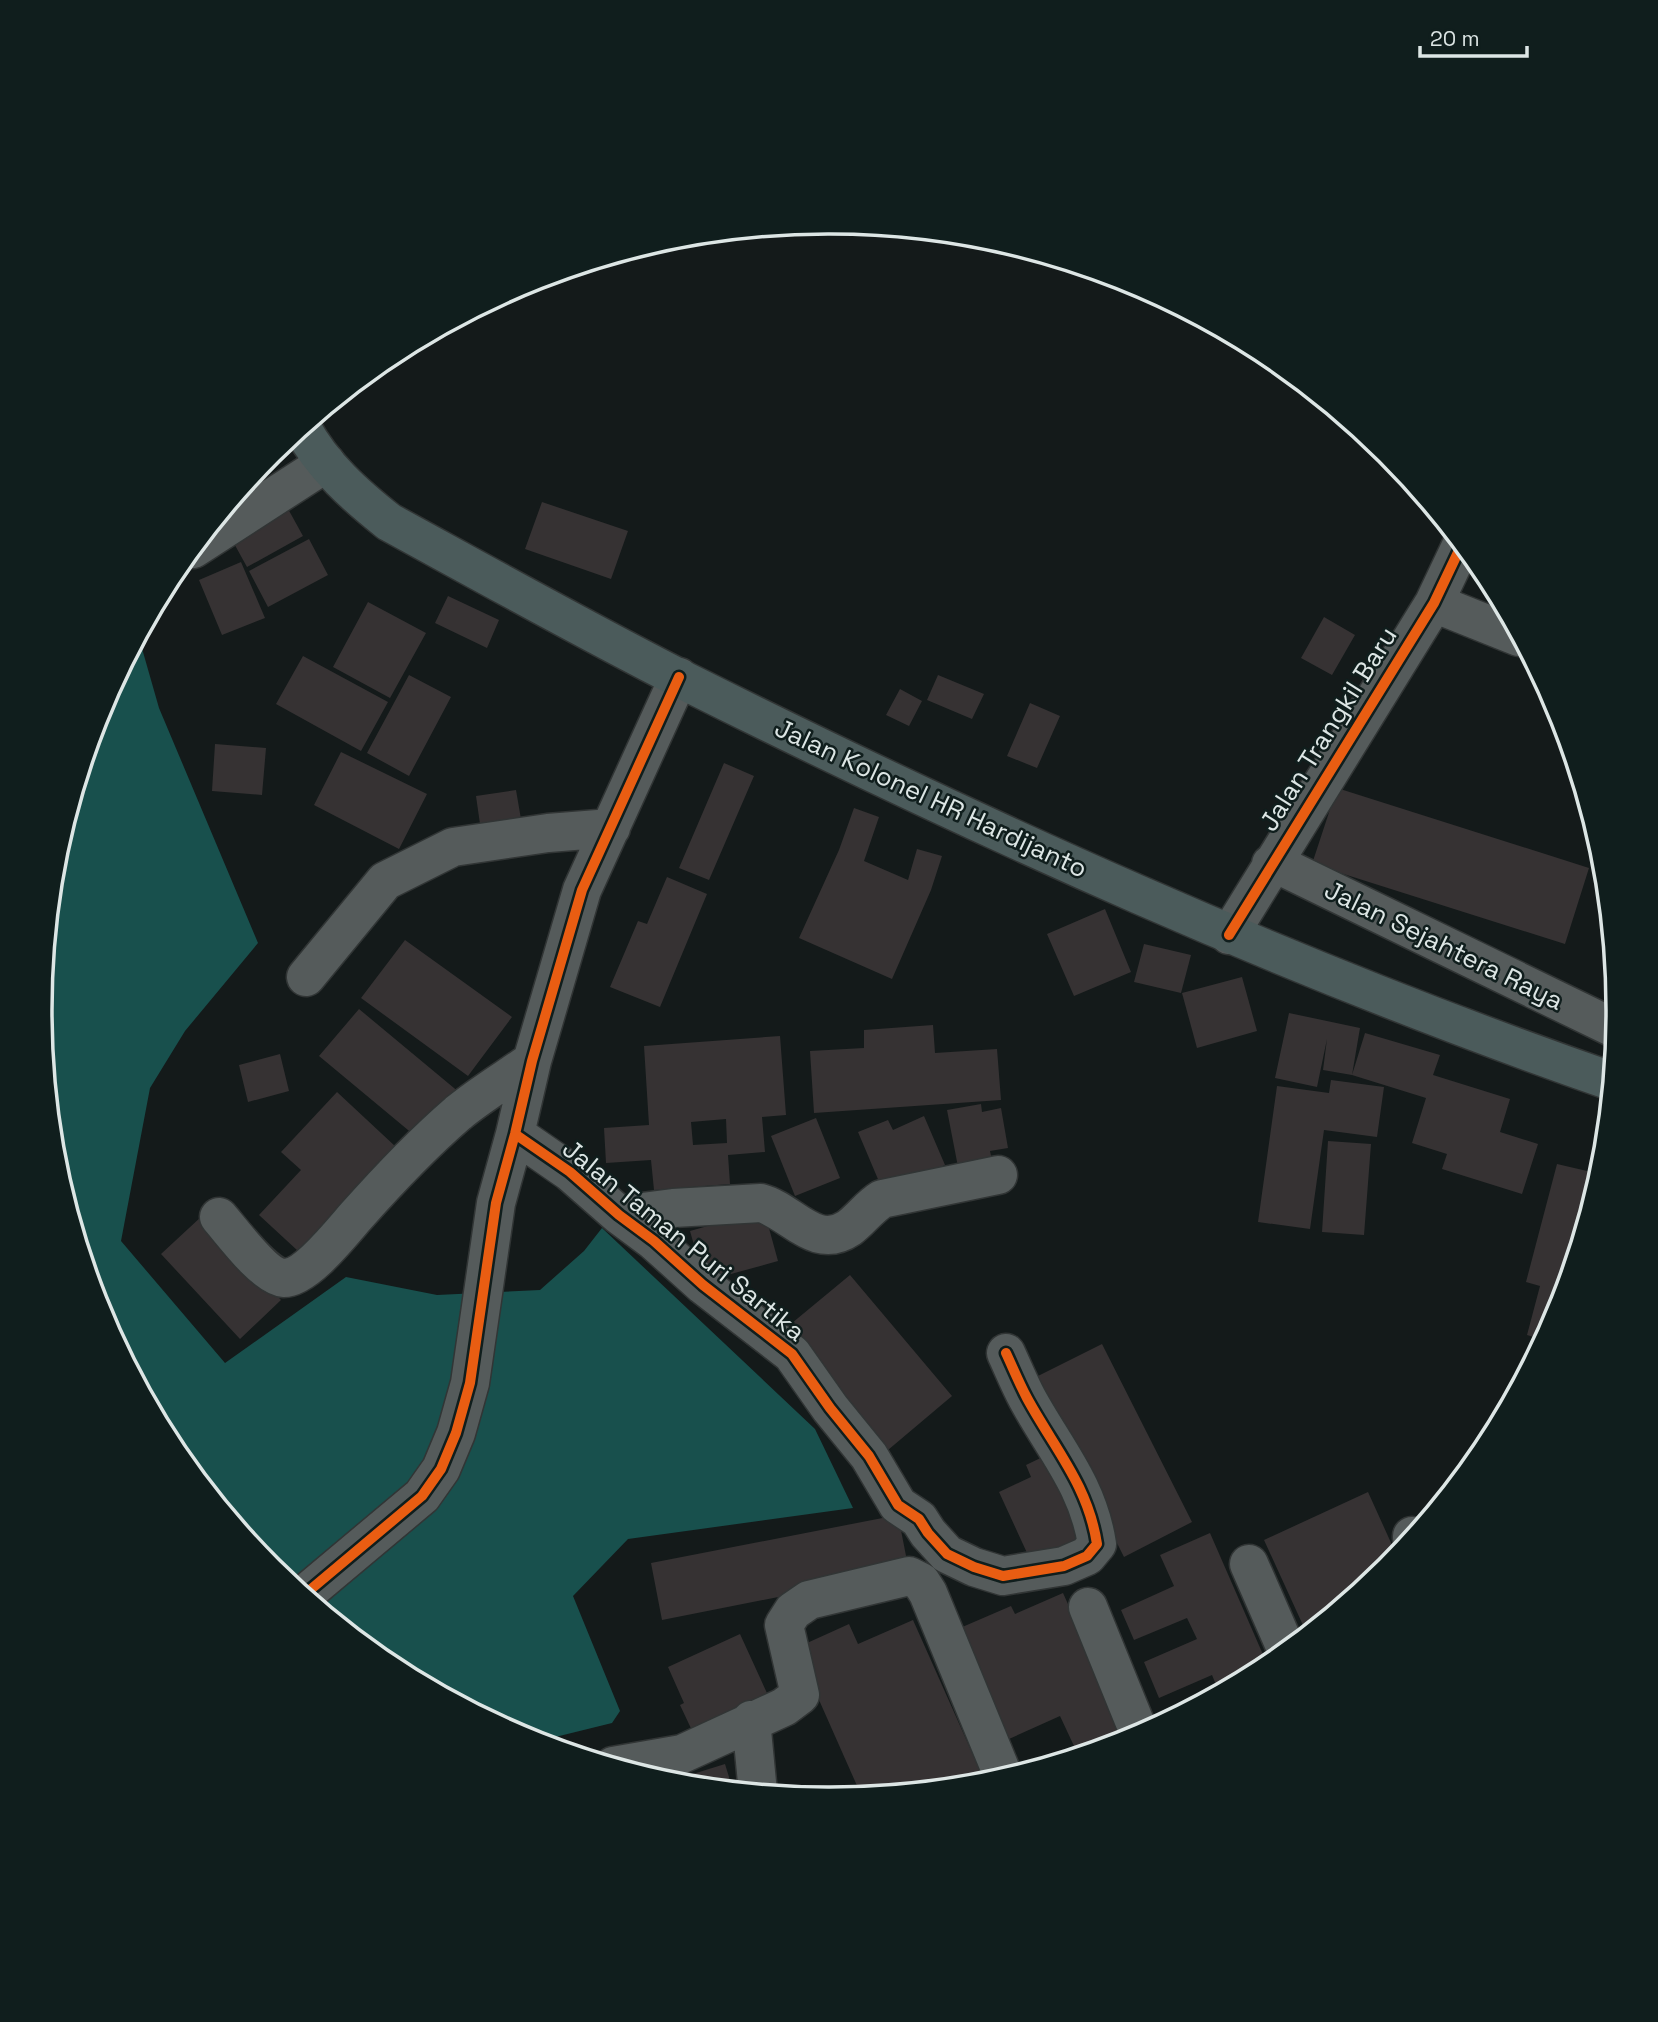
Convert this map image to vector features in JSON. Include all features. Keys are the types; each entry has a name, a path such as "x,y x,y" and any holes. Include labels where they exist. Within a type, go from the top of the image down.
{"main road":[{"name":"Jalan Kolonel HR Hardijanto","path":"307,437 312,447 350,491 389,523 678,677 940,805 1229,935 1602,1078"}],"street":[{"path":"216,534 326,463"},
{"name":"Jalan Trangkil Baru","path":"1229,935 1434,603 1457,555"},
{"path":"1434,603 1506,632"},
{"path":"311,1589 422,1496 440,1469 456,1433 470,1382 496,1203 582,890 678,677"},
{"path":"306,977 386,881 453,847 548,833 611,828"},
{"name":"Jalan Sejahtera Raya","path":"1271,864 1287,869 1605,1024"},
{"path":"219,1217 274,1276 287,1278 306,1268 323,1252 380,1189 460,1112 533,1061"},
{"name":"Jalan Taman Puri Sartika","path":"515,1134 570,1172 703,1285 792,1354 830,1408 869,1456 898,1505 919,1519 947,1554 974,1567 1003,1576 1064,1566 1087,1556 1097,1544 1093,1519 1077,1479 1026,1398 1006,1353"},
{"name":"Jalan Taman Puri Sartika","path":"619,1215 673,1208 761,1203 775,1207 793,1222 813,1233 828,1236 848,1229 872,1205 882,1199 999,1175"},
{"path":"1249,1564 1283,1641"},
{"path":"634,1762 682,1754 784,1707 800,1695 784,1625 793,1611 808,1600 909,1576 916,1578 928,1593 1000,1768"},
{"path":"1088,1607 1135,1724"},
{"path":"751,1720 757,1784"}],"shaded area":[{"path":"142,650 159,708 258,943 185,1031 150,1088 121,1241 225,1363 346,1277 437,1295 540,1290 584,1251 602,1228 815,1429 853,1508 628,1539 573,1596 620,1711 612,1723 555,1737 532,1728 486,1707 398,1657 317,1595 245,1523 183,1442 133,1354 112,1308 94,1261 67,1162 54,1062 54,960 67,860 79,810 112,714"}],"building":[{"path":"542,502 628,531 611,579 525,549"},
{"path":"287,507 303,536 247,567 231,538"},
{"path":"309,539 328,575 268,607 249,571"},
{"path":"241,562 265,618 222,635 199,580"},
{"path":"448,596 499,620 487,648 435,623"},
{"path":"368,602 426,633 390,698 333,667"},
{"path":"1324,617 1355,635 1332,675 1301,658"},
{"path":"303,656 388,702 361,751 276,704"},
{"path":"409,675 451,697 409,776 367,753"},
{"path":"938,675 984,694 972,719 927,700"},
{"path":"900,689 922,701 909,726 886,715"},
{"path":"1030,703 1060,716 1037,768 1007,756"},
{"path":"215,744 266,748 262,795 212,791"},
{"path":"341,752 427,794 399,849 314,805"},
{"path":"724,763 754,776 709,880 679,868"},
{"path":"1337,788 1589,868 1565,944 1312,864"},
{"path":"516,790 522,825 481,831 476,796"},
{"path":"854,808 879,817 864,861 908,880 917,849 942,856 931,890 892,979 799,938 839,850"},
{"path":"667,877 707,894 660,1007 610,987 638,921 647,924"},
{"path":"1105,909 1131,972 1074,996 1047,934"},
{"path":"405,940 512,1017 468,1076 361,998"},
{"path":"1144,944 1191,955 1181,993 1134,982"},
{"path":"1242,977 1257,1031 1197,1048 1182,993"},
{"path":"359,1009 460,1093 420,1140 319,1056"},
{"path":"1289,1013 1360,1028 1352,1075 1323,1070 1327,1039 1317,1087 1275,1078"},
{"path":"933,1025 935,1053 997,1049 1001,1100 814,1113 810,1051 864,1048 864,1030"},
{"path":"1365,1033 1440,1055 1433,1075 1510,1099 1500,1132 1538,1144 1522,1194 1442,1169 1447,1154 1412,1143 1426,1098 1352,1075"},
{"path":"780,1036 786,1115 762,1117 765,1152 728,1155 730,1184 654,1190 651,1160 606,1163 604,1128 649,1125 644,1046","holes":["726,1119 727,1143 693,1145 691,1122"]},
{"path":"280,1054 289,1091 248,1102 239,1065"},
{"path":"1331,1080 1384,1087 1377,1137 1324,1130 1310,1229 1258,1222 1277,1086 1329,1093"},
{"path":"337,1092 396,1147 298,1251 259,1215 301,1170 281,1152"},
{"path":"981,1104 982,1112 1001,1108 1008,1148 990,1151 993,1165 959,1172 947,1110"},
{"path":"924,1116 945,1165 883,1191 858,1132 888,1120 893,1130"},
{"path":"816,1118 840,1178 795,1196 771,1136"},
{"path":"1328,1141 1371,1144 1364,1235 1322,1232"},
{"path":"1557,1164 1589,1171 1564,1261 1533,1337 1527,1335 1540,1286 1526,1282"},
{"path":"764,1210 778,1261 713,1279 701,1270 690,1231"},
{"path":"202,1216 281,1300 240,1339 161,1254"},
{"path":"850,1275 952,1396 888,1450 786,1328"},
{"path":"1102,1344 1192,1522 1124,1557 1034,1378"},
{"path":"1053,1452 1094,1541 1034,1568 999,1492 1031,1477 1026,1465"},
{"path":"1368,1492 1392,1545 1341,1595 1303,1626 1264,1540"},
{"path":"898,1515 909,1571 662,1620 651,1563"},
{"path":"1210,1533 1263,1655 1216,1684 1212,1675 1159,1698 1144,1662 1197,1639 1187,1618 1134,1640 1121,1610 1174,1586 1160,1555"},
{"path":"1063,1593 1124,1729 1063,1751 1074,1746 1060,1716 1009,1739 960,1628 1011,1606 1015,1614"},
{"path":"913,1620 981,1773 930,1781 857,1786 796,1648 849,1624 858,1644"},
{"path":"740,1634 772,1704 696,1739 680,1705 684,1703 668,1667"},
{"path":"725,1764 730,1781 728,1781 690,1775"}],"cycle path":[{"path":"1229,935 1434,603 1457,555"},
{"path":"311,1589 422,1496 441,1469 456,1433 470,1383 496,1203 532,1061 582,890 679,677"},
{"path":"515,1134 570,1172 703,1285 792,1354 830,1408 869,1456 898,1505 919,1519 947,1554 974,1567 1003,1576 1064,1566 1087,1556 1097,1544 1093,1523 1078,1485 1027,1398 1006,1353"}]}
